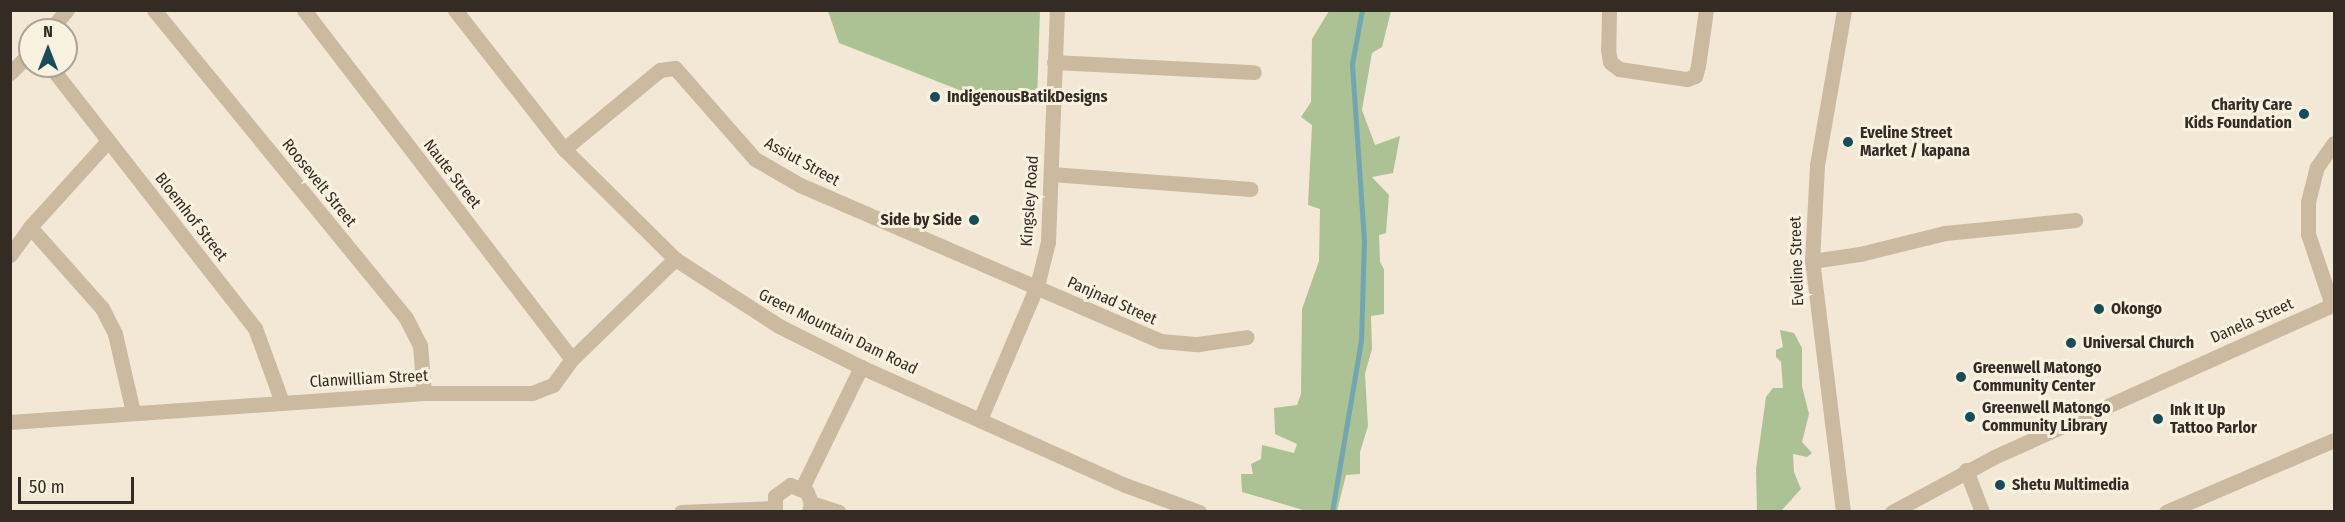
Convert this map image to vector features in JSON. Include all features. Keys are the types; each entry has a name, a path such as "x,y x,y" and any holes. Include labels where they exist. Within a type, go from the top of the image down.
{"street":[{"name":"Roosevelt Street","path":"154,10 406,318 420,345 424,393"},
{"name":"Naute Street","path":"304,10 572,359"},
{"name":"Green Mountain Dam Road","path":"455,10 564,149 675,259 779,326 861,367 981,417 1125,485 1199,512"},
{"name":"Kingsley Road","path":"981,417 1037,286 1048,242 1057,10"},
{"path":"1609,10 1610,62 1619,69 1687,79 1695,76 1698,66 1706,10"},
{"name":"Eveline Street","path":"1843,512 1812,261 1817,165 1844,10"},
{"path":"1054,62 1254,72"},
{"name":"Assiut Street","path":"564,149 660,70 675,68 755,159 800,184 1037,286"},
{"name":"Bloemhof Street","path":"59,78 255,328 282,402"},
{"path":"10,255 30,227 108,141"},
{"path":"2333,304 2308,234 2308,202 2318,167 2334,143"},
{"path":"1051,174 1250,189"},
{"path":"1812,261 1860,254 1945,233 2075,220"},
{"path":"30,227 102,308 115,334 133,412"},
{"name":"Clanwilliam Street","path":"10,422 424,393 532,393 553,385 572,359 675,259"},
{"name":"Panjnad Street","path":"1037,286 1160,341 1198,344 1247,337"},
{"name":"Danela Street","path":"1892,512 1966,470 2333,304"},
{"path":"839,512 810,507 802,488 861,367"},
{"path":"2166,512 2334,440"},
{"path":"1966,470 1982,512"},
{"path":"681,512 775,510 775,496 784,487 802,488"}],"green space":[{"path":"828,11 1040,11 1037,101 985,100 839,43"},
{"path":"1329,11 1391,11 1382,47 1372,53 1362,110 1375,145 1400,136 1393,173 1372,177 1389,195 1386,233 1379,235 1380,262 1384,269 1384,314 1371,316 1372,349 1365,374 1368,426 1360,452 1360,474 1346,475 1337,511 1310,512 1242,492 1241,474 1253,474 1251,464 1261,459 1262,445 1294,453 1297,444 1275,434 1274,408 1297,405 1301,394 1302,309 1319,261 1320,209 1308,205 1312,125 1301,117 1311,102 1312,39"},
{"path":"1780,330 1794,333 1802,348 1802,386 1809,414 1802,442 1812,453 1807,457 1793,454 1794,472 1801,489 1781,511 1757,511 1756,469 1766,397 1773,388 1783,388 1781,362 1776,357 1776,350 1783,347"}],"waterway":[{"path":"1332,512 1361,341 1364,241 1352,64 1362,10"}],"place":[{"name":"IndigenousBatikDesigns","path":"935,97"},
{"name":"Charity Care Kids Foundation","path":"2304,114"},
{"name":"Eveline Street Market / kapana","path":"1848,142"},
{"name":"Side by Side","path":"974,220"},
{"name":"Okongo","path":"2099,309"},
{"name":"Universal Church","path":"2071,343"},
{"name":"Greenwell Matongo Community Center","path":"1961,377"},
{"name":"Greenwell Matongo Community Library","path":"1970,417"},
{"name":"Ink It Up Tattoo Parlor","path":"2158,419"},
{"name":"Shetu Multimedia","path":"2000,485"}]}
